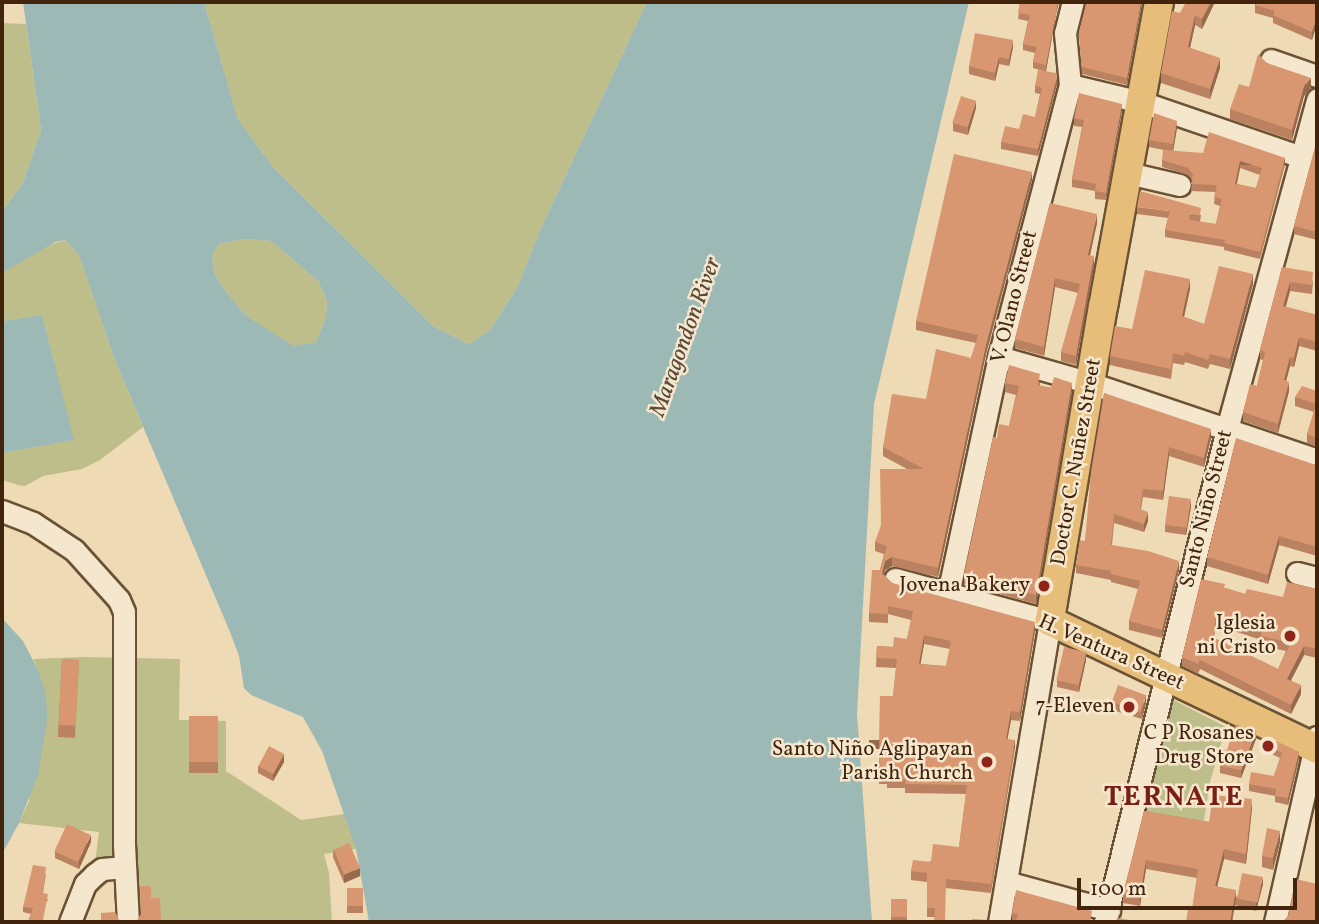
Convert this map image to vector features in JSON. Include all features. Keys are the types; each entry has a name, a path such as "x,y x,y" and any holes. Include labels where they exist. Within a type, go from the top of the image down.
{"main road":[{"name":"Doctor C. Nuñez Street","path":"1050,621 1159,2"},
{"name":"H. Ventura Street","path":"1050,621 1316,745"}],"street":[{"name":"V. Olano Street","path":"948,594 999,357 1070,85 1065,33 1073,2"},
{"path":"1271,60 1317,76"},
{"path":"1070,85 1141,102 1302,157"},
{"name":"Santo Niño Street","path":"1107,916 1227,429 1317,99"},
{"path":"1128,173 1180,185"},
{"path":"999,357 1090,383 1317,460"},
{"path":"2,511 33,523 74,550 119,600 124,612 125,867 128,922"},
{"name":"H. Ventura Street","path":"895,579 1050,621"},
{"name":"Doctor C. Nuñez Street","path":"999,922 1050,621"},
{"path":"1275,922 1316,745"},
{"path":"70,922 85,884 94,875 102,869 125,867"},
{"path":"1006,882 1107,916"}],"green space":[{"path":"204,2 647,2 540,230 518,286 490,330 469,344 433,326 273,167 238,119"},
{"path":"2,23 26,24 41,130 23,183 2,211"},
{"path":"244,239 271,241 318,281 327,301 326,316 316,342 294,347 245,315 224,289 214,272 212,255 219,244"},
{"path":"65,240 79,255 114,358 143,427 100,460 82,469 43,476 25,486 18,485 2,480 2,453 73,440 42,315 2,321 2,273 45,246"},
{"path":"33,659 180,659 179,720 226,721 226,771 301,820 345,814 356,849 324,854 329,873 332,922 138,922 135,870 94,870 99,832 19,823 29,801 38,670"},
{"path":"1166,696 1226,727 1210,782 1203,827 1135,813"}],"water":[{"name":"Maragondon River","path":"23,2 204,2 238,119 273,167 433,326 469,344 490,330 518,286 540,230 647,2 969,2 874,404 857,714 872,922 369,922 356,849 322,751 303,717 251,695 244,688 239,656 230,632 114,358 79,255 65,240 55,242 2,273 2,211 23,183 41,130","holes":["244,239 271,241 318,281 327,301 326,316 316,342 294,346 245,315 214,272 212,255 219,244"]},
{"path":"42,315 74,440 2,453 2,321"},
{"path":"2,618 23,641 38,670 46,694 47,720 38,775 19,823 2,854"}],"building":[{"path":"1020,2 1058,2 1046,65 1033,62 1037,47 1023,44 1030,15 1018,13"},
{"path":"1087,2 1141,2 1127,78 1082,67 1079,32"},
{"path":"1186,2 1211,2 1202,19 1195,15 1188,47 1220,58 1210,89 1161,73 1172,11 1180,13"},
{"path":"1255,2 1317,2 1317,16 1312,32 1273,15 1275,11 1255,5"},
{"path":"975,33 1013,40 1009,59 999,57 995,73 969,66"},
{"path":"1258,54 1267,63 1311,78 1304,86 1292,130 1230,109 1239,84 1249,87"},
{"path":"1038,70 1056,73 1057,77 1038,149 1001,142 1005,126 1019,129 1023,114 1035,117 1042,88 1035,86"},
{"path":"1079,93 1122,104 1106,193 1095,191 1096,184 1072,179 1084,120 1074,118"},
{"path":"961,96 976,101 968,128 952,123"},
{"path":"1154,113 1177,121 1173,144 1149,140"},
{"path":"1209,132 1285,158 1260,252 1224,243 1225,240 1165,230 1170,211 1137,207 1140,191 1201,208 1200,215 1189,213 1190,220 1216,224 1222,199 1214,197 1217,185 1191,184 1193,175 1188,168 1162,160 1163,150 1203,153","holes":["1240,161 1262,168 1256,188 1235,184"]},
{"path":"1317,140 1317,232 1294,226"},
{"path":"954,154 1032,172 986,345 938,568 892,557 885,561 882,573 892,583 1035,622 1020,712 1011,711 1006,739 1015,740 991,884 946,879 945,922 934,922 935,908 927,908 927,873 911,871 913,860 931,862 933,844 959,847 967,785 905,784 905,779 887,779 887,775 879,775 880,696 893,696 897,659 876,658 877,646 893,647 894,637 907,639 913,611 888,606 888,614 869,613 872,570 880,570 887,546 875,542 881,525 880,469 924,469 883,447 892,394 926,399 936,349 971,358 978,335 916,321","holes":["924,635 951,641 946,666 919,664"]},
{"path":"1050,203 1097,214 1088,255 1094,256 1076,356 1061,352 1080,284 1055,278 1044,347 1015,339"},
{"path":"1219,266 1253,274 1230,359 1210,354 1208,360 1185,352 1184,356 1173,353 1171,369 1110,356 1115,326 1132,329 1145,270 1190,279 1182,316 1204,324"},
{"path":"1282,267 1313,272 1312,285 1290,282 1283,306 1317,315 1317,342 1299,337 1294,358 1290,357 1284,380 1289,382 1278,424 1243,412 1250,384 1257,386 1265,352 1260,350"},
{"path":"1009,365 1040,374 1038,385 1051,388 1054,377 1072,383 1036,595 964,575 993,437 997,438 999,424 1009,426 1019,386 1005,383"},
{"path":"1302,386 1317,391 1317,438 1307,434 1316,404 1295,397"},
{"path":"1104,393 1211,429 1204,458 1169,447 1163,491 1143,489 1140,509 1148,512 1144,524 1114,514 1111,545 1148,551 1179,561 1162,630 1129,621 1140,581 1111,574 1111,571 1076,565 1080,540 1085,541 1091,472"},
{"path":"1236,438 1317,464 1317,547 1279,536 1268,575 1207,557"},
{"path":"1169,496 1191,499 1187,528 1165,525"},
{"path":"1201,579 1225,584 1224,588 1245,594 1247,589 1283,597 1287,582 1317,589 1317,649 1304,646 1287,679 1301,685 1291,705 1200,660 1198,664 1182,657","holes":["1216,616 1262,631 1261,636 1291,643 1278,669 1213,638"]},
{"path":"1064,647 1086,652 1079,685 1056,680"},
{"path":"62,659 79,660 76,726 59,725"},
{"path":"1118,685 1146,695 1140,712 1112,702"},
{"path":"189,716 218,716 218,762 189,762"},
{"path":"1236,724 1256,732 1241,770 1220,766 1223,750 1227,750"},
{"path":"1274,740 1299,752 1288,798 1275,796 1276,789 1249,784 1251,772 1274,776 1282,753 1270,746"},
{"path":"269,746 284,754 273,774 258,766"},
{"path":"1213,795 1252,799 1246,854 1224,849 1215,886 1236,890 1230,922 1186,922 1188,909 1192,910 1198,869 1146,860 1140,896 1123,894 1144,811 1209,822"},
{"path":"67,824 91,835 78,862 54,851"},
{"path":"1267,828 1280,831 1273,858 1262,856"},
{"path":"349,843 360,868 344,875 333,850"},
{"path":"33,865 46,867 43,893 48,894 43,920 50,922 28,922 33,908 23,907"},
{"path":"1242,873 1263,877 1258,903 1237,899"},
{"path":"1296,879 1317,884 1317,921 1282,922 1288,916"},
{"path":"140,886 151,886 151,898 160,898 161,921 166,922 136,922 141,914"},
{"path":"347,888 363,888 363,906 347,906"},
{"path":"1016,890 1092,911 1090,922 1016,922 1018,914 1012,913"},
{"path":"891,899 907,899 907,917 891,917"},
{"path":"115,912 120,922 101,922 101,913"},
{"path":"1118,918 1129,920 1129,922 1114,922"},
{"path":"972,919 988,920 990,922 971,922"}],"place":[{"name":"Jovena Bakery","path":"1044,586"},
{"name":"Iglesia ni Cristo","path":"1290,636"},
{"name":"7-Eleven","path":"1129,707"},
{"name":"C P Rosanes Drug Store","path":"1268,746"},
{"name":"Santo Niño Aglipayan Parish Church","path":"987,762"}],"district":[{"name":"TERNATE","path":"1174,798"}]}
